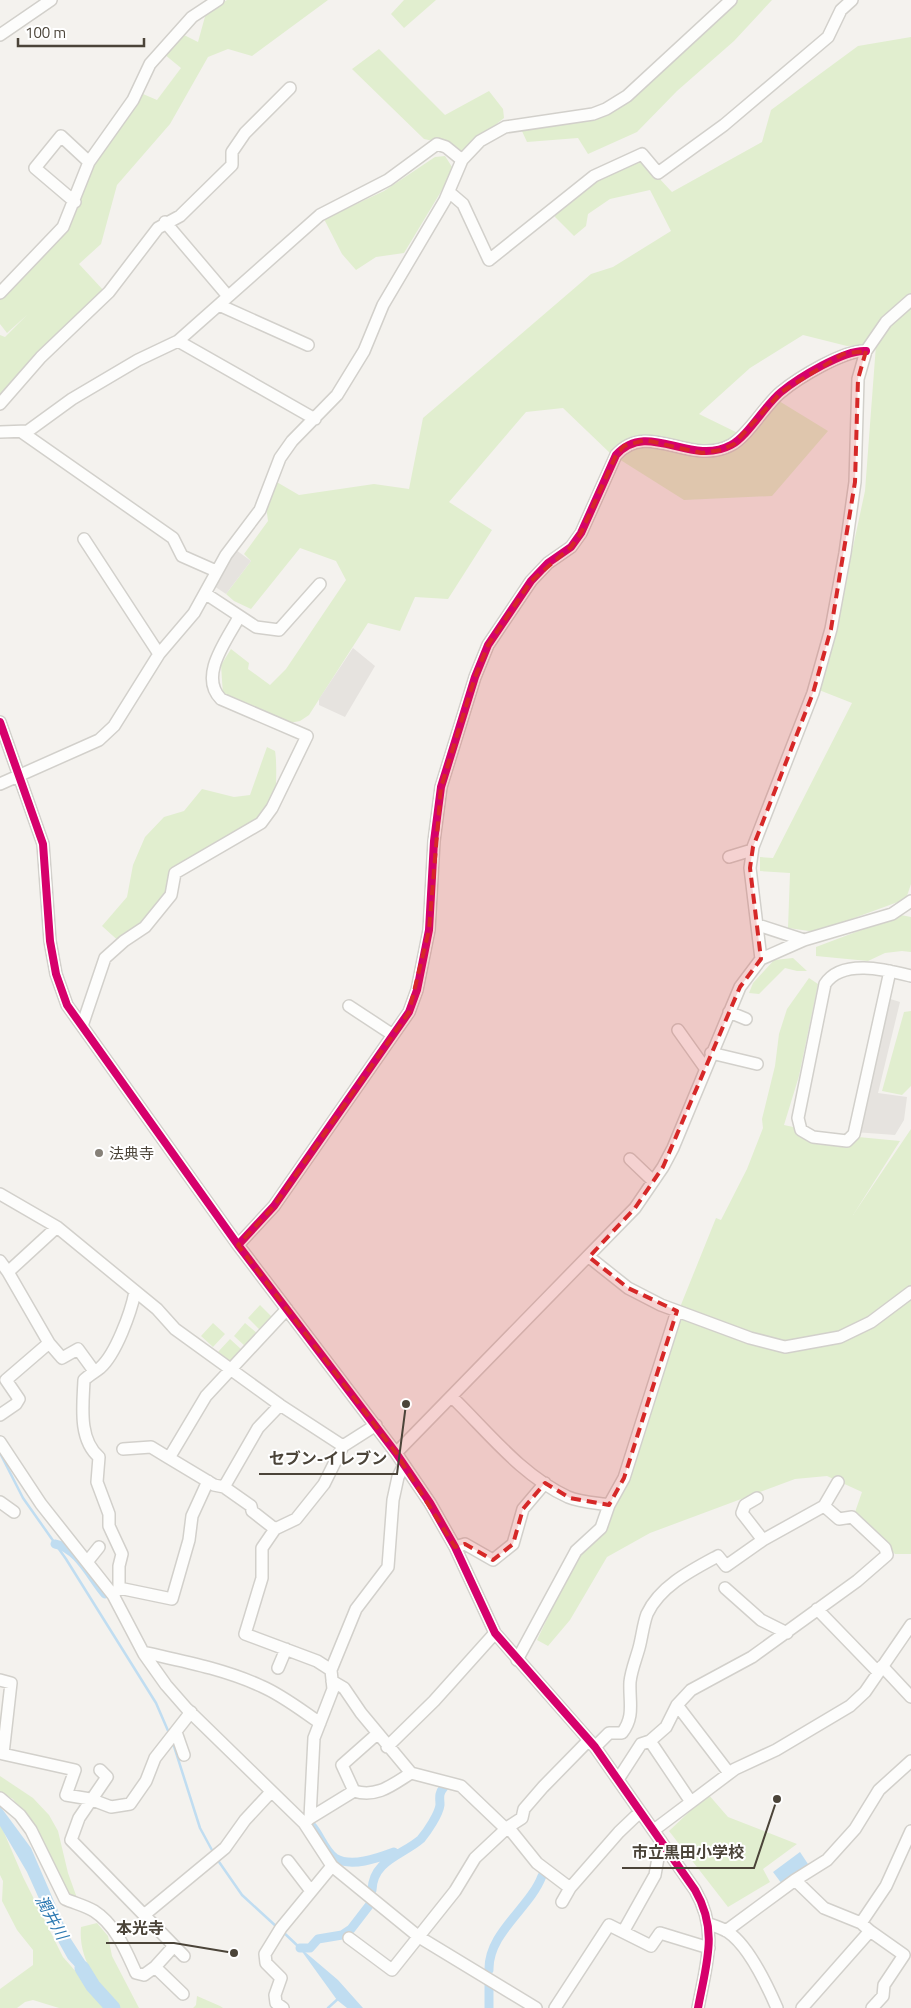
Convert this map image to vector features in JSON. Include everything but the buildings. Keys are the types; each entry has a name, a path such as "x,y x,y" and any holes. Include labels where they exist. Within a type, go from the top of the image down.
{"street":[{"path":"0,35 51,0"},
{"path":"0,293 64,227 89,162 133,100 150,64 192,17 218,0"},
{"path":"0,784 99,740 114,726 159,654 194,613 206,594 216,570 260,510 280,458 292,441 337,394 364,350 383,305 449,192 462,160 480,141 505,127 593,114 606,109 626,96 731,0"},
{"path":"449,192 463,204 489,260 594,176 642,154 658,173 673,163 724,125 828,37 841,10 852,0"},
{"path":"0,404 42,357 109,292 158,228 165,222 180,216 232,164 232,152 246,133 290,88"},
{"path":"75,202 35,168 61,136 89,162"},
{"path":"0,432 23,433 39,424 72,399 138,360 178,341 320,215 388,180 438,144 446,147 462,160"},
{"path":"165,222 228,295"},
{"path":"761,959 750,868 752,850 813,693 831,629 855,482 858,379 866,351 886,322 911,300"},
{"path":"219,305 308,345"},
{"path":"178,341 314,419"},
{"path":"238,1245 274,1206 409,1012 417,990 432,911 434,841 441,787 476,676 488,645 531,581 548,563 571,547 581,533 616,455 624,446 645,440 702,453 721,450 734,444 781,392 843,354 856,350 866,351"},
{"path":"23,433 173,538 182,556 216,570"},
{"path":"84,539 159,654"},
{"path":"206,594 256,627 280,630 320,584"},
{"path":"82,1026 105,958 124,941 145,927 171,896 175,873 261,823 272,808 307,736 221,700 215,694 212,670 238,616"},
{"path":"0,722 43,844 50,941 56,974 67,1005 238,1245 396,1453 455,1548 495,1633 592,1744 619,1778 703,1904 709,1924 709,1948 698,2008"},
{"path":"729,857 752,850"},
{"path":"396,1453 635,1208 673,1148 729,1012 744,980 761,959 804,940 892,914 910,904"},
{"path":"758,925 804,940"},
{"path":"890,971 854,1134 847,1141 813,1137 801,1130 798,1118 825,984 828,979 842,972 871,966 911,976"},
{"path":"349,1006 393,1034"},
{"path":"729,1012 746,1018"},
{"path":"678,1030 705,1068"},
{"path":"711,1053 757,1064"},
{"path":"630,1159 653,1181"},
{"path":"0,1194 57,1227 176,1329 280,1405 343,1446"},
{"path":"8,1272 57,1227"},
{"path":"589,1256 628,1288 677,1310 750,1338 785,1347 840,1338 870,1322 911,1292"},
{"path":"0,1261 49,1343 62,1358 78,1349 94,1371"},
{"path":"116,1592 122,1554 110,1526 109,1514 97,1482 99,1457 90,1450 83,1427 84,1380 101,1367 122,1332 132,1309 135,1292"},
{"path":"169,1458 206,1396 287,1309"},
{"path":"517,1660 576,1551 600,1528 624,1478 677,1310"},
{"path":"0,1415 16,1404 19,1398 6,1380 49,1343"},
{"path":"452,1397 500,1447 545,1483 570,1498 610,1505"},
{"path":"224,1487 258,1428 280,1405"},
{"path":"376,1425 343,1446 324,1484 296,1519 275,1529 262,1548 262,1578 245,1634 318,1661 344,1688 377,1734 410,1772 461,1786 506,1828 537,1863 570,1888"},
{"path":"0,1442 25,1482 86,1562 116,1592 143,1652 166,1685 272,1792 307,1820 332,1866 419,1937 536,2008"},
{"path":"123,1449 151,1447 208,1481 224,1487 252,1506 252,1511 275,1529"},
{"path":"307,1820 314,1738 333,1689 332,1675 340,1642 356,1609 388,1567 393,1500 398,1477 404,1465"},
{"path":"116,1592 172,1599 189,1540 192,1516 208,1481"},
{"path":"349,1938 392,1970 455,1891 475,1858 506,1828 522,1818 524,1809 543,1786 592,1744 609,1733 622,1733 628,1724 631,1714 630,1681 642,1628 648,1612 666,1590 684,1574 718,1556 726,1566 763,1540 824,1506 838,1482"},
{"path":"455,1548 465,1544 493,1560 513,1544 524,1509 545,1483"},
{"path":"757,1498 744,1505 742,1513 763,1540"},
{"path":"0,1502 14,1512"},
{"path":"619,1778 641,1744 650,1741 666,1727 677,1705 692,1690 752,1657 787,1633 817,1608 857,1581 887,1555 885,1548 852,1517 839,1519 824,1506"},
{"path":"86,1562 99,1547"},
{"path":"725,1588 761,1620 787,1633"},
{"path":"817,1608 911,1697"},
{"path":"654,1830 729,1774 785,1745 850,1706 865,1692 911,1626"},
{"path":"387,1746 434,1701 495,1633"},
{"path":"278,1668 286,1649"},
{"path":"143,1652 215,1670 261,1685 320,1723"},
{"path":"0,1680 11,1682 3,1754 75,1770 66,1795 90,1799 111,1807 130,1804 146,1781 155,1758 191,1712"},
{"path":"677,1705 729,1774"},
{"path":"377,1734 342,1766 354,1791 366,1795 389,1787 410,1772"},
{"path":"172,1736 184,1755"},
{"path":"650,1741 692,1802"},
{"path":"726,1930 794,1880 827,1860 855,1829 879,1790 911,1761"},
{"path":"100,1770 107,1777 90,1799 79,1818 71,1840 184,1956"},
{"path":"307,1820 354,1791"},
{"path":"144,1915 225,1848 245,1820 272,1792"},
{"path":"0,1798 20,1815 31,1830 65,1899 94,1911 104,1920 120,1938 136,1973 144,1975 155,1967 174,1946"},
{"path":"562,1902 570,1888 619,1832 640,1812"},
{"path":"802,2008 866,1927 911,1831"},
{"path":"623,1932 655,1875 661,1840"},
{"path":"288,1861 311,1891"},
{"path":"283,2008 276,2003 275,1995 281,1978 266,1962 265,1954 281,1928 332,1866"},
{"path":"794,1880 824,1908 866,1927 904,1955 884,1985 883,1996 872,2008"},
{"path":"709,1924 726,1930 734,1937 763,1975 777,2008"},
{"path":"555,2008 609,1925 651,1946 660,1933 709,1948"},
{"path":"155,1967 183,1994"}],"highlighted area":[{"path":"866,351 858,379 855,482 831,629 813,693 753,847 750,868 761,959 740,987 663,1167 635,1208 589,1257 628,1288 677,1311 624,1478 609,1505 570,1498 545,1483 523,1509 513,1544 493,1560 465,1544 455,1547 396,1453 238,1245 274,1206 409,1012 429,930 441,787 475,677 488,645 531,581 571,547 581,533 616,455 624,446 645,440 702,453 721,450 734,444 781,392 843,354"}],"green space":[{"path":"227,0 328,0 252,56 228,49 208,57 170,124 117,185 101,244 79,264 105,292 0,400 0,335 5,337 27,315 7,333 0,324 0,296 69,217 99,154 143,94 157,100 181,68 164,54 180,33 198,42 206,13"},
{"path":"404,0 436,0 404,28 391,14"},
{"path":"734,0 772,0 734,41 677,91 637,132 588,154 578,138 527,142 521,129 605,115"},
{"path":"911,37 911,884 906,899 816,932 788,928 790,873 760,871 760,857 773,858 852,703 819,690 840,607 865,491 876,345 847,346 803,335 750,368 699,414 748,438 779,401 828,431 772,496 684,500 611,454 563,408 526,412 449,502 492,530 448,599 415,597 400,631 368,623 309,715 300,721 289,723 259,708 223,695 221,665 231,649 249,663 248,669 270,685 286,669 346,580 336,561 300,548 251,609 234,601 226,594 251,561 244,554 268,521 266,506 275,481 299,495 374,484 409,489 423,418 591,274 613,267 671,231 650,190 610,199 588,214 586,226 574,236 555,217 556,211 598,180 641,159 672,192 762,142 771,110 858,46"},
{"path":"379,49 445,115 489,91 503,109 504,118 464,150 456,153 447,144 424,139 352,69"},
{"path":"445,156 454,170 404,253 376,257 356,270 342,254 324,219 384,191 435,157"},
{"path":"267,747 275,751 276,756 276,790 272,809 266,817 242,834 175,873 171,895 123,945 102,926 127,897 133,865 145,837 164,817 184,811 202,789 234,797 250,795"},
{"path":"901,915 911,917 911,952 885,953 868,961 816,956 816,947"},
{"path":"793,958 807,971 785,968 759,994 749,993 753,983 774,960"},
{"path":"809,978 818,984 799,1076 784,1125 793,1127 804,1139 852,1140 858,1137 900,1141 853,1215 911,1129 911,1554 895,1554 854,1515 862,1492 827,1476 795,1479 650,1533 607,1557 570,1620 548,1646 537,1640 574,1562 609,1516 670,1332 716,1218 721,1220 747,1169 763,1128 762,1119 775,1066 779,1034 787,1009"},
{"path":"911,1011 911,1086 902,1095 882,1091 904,1012"},
{"path":"260,1305 272,1317 260,1330 248,1318"},
{"path":"213,1323 225,1334 213,1347 201,1336"},
{"path":"245,1323 258,1334 246,1347 234,1336"},
{"path":"230,1339 242,1350 231,1363 218,1352"},
{"path":"0,1776 33,1798 49,1815 58,1831 68,1873 77,1898 67,1902 33,1830 13,1799 0,1792"},
{"path":"708,1794 728,1817 797,1844 763,1869 770,1882 728,1907 669,1831"},
{"path":"0,1823 23,1877 63,1957 108,2008 59,2008 33,2000 25,2002 17,2008 0,2008 0,1989 33,1965 33,1950 17,1930 2,1901 3,1881 0,1875"},
{"path":"97,1923 108,1936 112,1956 139,2008 115,2008 90,1970 83,1950 81,1927"},
{"path":"197,1996 223,2008 193,2008 196,2005"}],"shaded area":[{"path":"236,550 251,561 226,594 214,586 222,567"},
{"path":"353,648 375,666 345,717 319,705 319,699"},
{"path":"884,997 900,1002 878,1093 907,1097 904,1120 895,1135 854,1132"}],"water":[{"path":"0,1806 31,1848 69,1936 100,1984 93,1986 68,1959 59,1943 27,1872 0,1826"},
{"path":"800,1852 808,1864 782,1884 773,1872"},
{"path":"298,1946 338,1980 363,2008 347,2008 337,2000"}],"waterway":[{"path":"0,1453 23,1498 66,1559 156,1703 169,1733"},
{"path":"55,1544 71,1551 105,1594"},
{"path":"173,1743 200,1828 213,1852"},
{"path":"372,1890 374,1880 383,1865 414,1845 426,1832 437,1813 440,1805 440,1794 444,1787"},
{"path":"312,1826 328,1851 341,1861 364,1861 394,1852"},
{"path":"217,1859 242,1895 278,1928"},
{"path":"489,1970 490,1957 495,1944 502,1932 529,1899 542,1876"},
{"path":"300,1948 310,1948 318,1939 342,1935 351,1929 371,1903"},
{"path":"282,1931 300,1948"},
{"name":"潤井川","path":"82,1968 93,1986 113,2008"},
{"path":"489,1985 489,2008"},
{"path":"328,2008 340,1997"}],"cycle path":[{"path":"238,1245 274,1206 409,1012 417,990 429,930 434,841 441,787 475,677 488,645 531,581 548,563 571,547 581,533 616,455 628,445 642,441 700,451 716,450 731,445 744,435 775,398 789,386 834,359 866,351"},
{"path":"0,722 43,844 50,941 56,974 67,1005 238,1245 396,1453 430,1503 455,1547 495,1633 595,1747 695,1890 707,1920 709,1934 707,1962 698,2008"}],"place":[{"name":"法典寺","path":"99,1153"},
{"name":"セブン-イレブン","path":"406,1404"},
{"name":"市立黒田小学校","path":"777,1799"},
{"name":"本光寺","path":"234,1953"}]}
